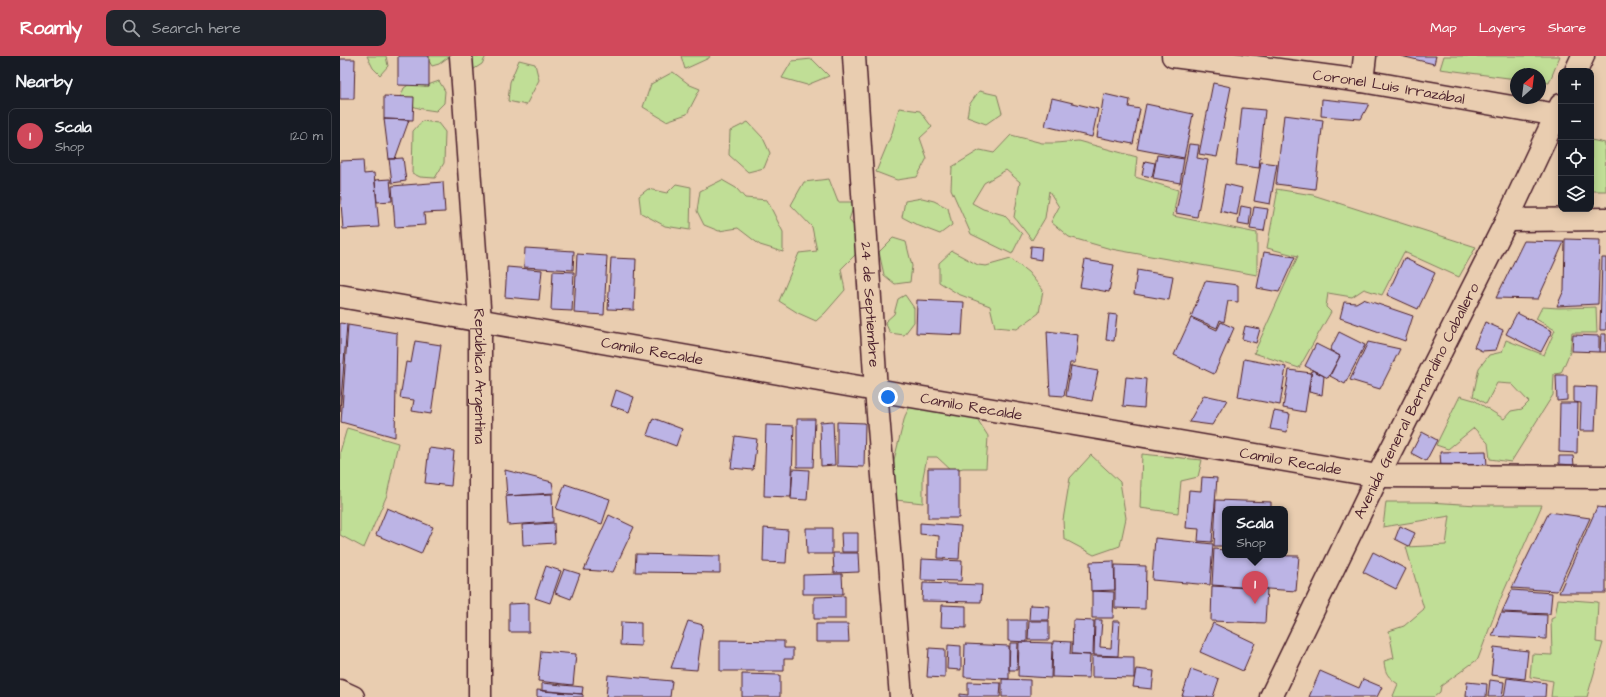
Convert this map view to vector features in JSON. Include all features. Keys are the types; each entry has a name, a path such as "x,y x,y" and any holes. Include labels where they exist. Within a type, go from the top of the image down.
{"street":[{"name":"República Argentina","path":"461,56 480,321 480,697"},
{"name":"24 de Septiembre","path":"854,56 876,390 901,697"},
{"name":"Coronel Luis Irrazábal","path":"1173,56 1362,81 1558,110"},
{"path":"1362,81 1365,56"},
{"path":"1577,68 1583,56"},
{"name":"Avenida General Bernardino Caballero","path":"1271,697 1378,476 1507,220 1558,112"},
{"path":"1507,220 1606,219"},
{"name":"Camilo Recalde","path":"340,296 1378,476 1606,477"},
{"path":"340,691 352,697"}],"green space":[{"path":"367,56 386,56 388,66 380,75 373,68"},
{"path":"426,56 462,56 447,58 439,64 432,66"},
{"path":"466,56 486,56 482,64 471,71"},
{"path":"681,56 710,56 709,58 685,69"},
{"path":"1444,56 1560,56 1549,83 1546,83 1546,68 1510,68 1510,78 1440,69"},
{"path":"812,59 829,76 807,85 782,78 792,61"},
{"path":"519,60 535,64 539,80 526,105 508,101 510,82"},
{"path":"673,72 690,85 700,89 687,114 666,121 643,107 651,84"},
{"path":"414,81 425,86 439,81 445,91 444,103 436,111 421,109 400,98 404,88"},
{"path":"979,91 997,95 1002,113 986,124 967,117 969,105"},
{"path":"899,108 920,111 932,127 920,138 927,158 917,177 897,180 876,172 892,133"},
{"path":"422,121 438,123 445,132 444,163 435,178 420,177 412,173 413,131"},
{"path":"748,122 763,138 770,153 764,168 748,172 729,155 730,131"},
{"path":"1011,135 1042,143 1078,141 1137,157 1135,177 1178,190 1173,216 1257,233 1257,275 1111,249 1069,237 1051,222 1059,207 1049,191 1045,218 1032,240 1014,217 1020,182 1006,170 984,183 972,203 983,209 1004,215 1022,234 1012,254 971,234 951,189 952,167 980,150 994,153"},
{"path":"1594,141 1605,143 1606,191 1594,191"},
{"path":"829,179 838,202 855,202 849,220 866,240 855,255 841,269 845,290 816,321 798,313 779,301 799,253 817,251 812,227 791,205 804,182"},
{"path":"722,180 736,188 745,198 767,200 783,232 783,252 760,245 738,228 719,231 704,225 697,211 700,191"},
{"path":"676,184 691,187 690,230 665,226 641,213 639,196 648,189 667,193"},
{"path":"1276,189 1313,195 1476,247 1459,277 1404,252 1382,295 1364,289 1352,297 1328,293 1326,307 1331,312 1299,368 1254,353 1298,256 1267,248 1277,194"},
{"path":"922,198 934,201 948,208 952,225 940,234 919,226 902,217 905,201"},
{"path":"893,238 906,242 912,266 910,282 895,284 884,275 879,252"},
{"path":"952,251 978,265 986,266 1011,259 1028,272 1043,290 1039,313 1017,329 995,327 990,306 958,294 939,282 939,263"},
{"path":"905,295 914,308 914,322 904,335 890,333 885,322 894,314 898,299"},
{"path":"1542,307 1596,307 1597,333 1572,333 1570,352 1561,373 1554,374 1553,395 1511,462 1490,459 1488,443 1474,428 1448,449 1436,445 1460,396 1474,400 1504,419 1511,411 1522,409 1529,402 1512,384 1497,383 1486,404 1473,396 1479,368 1489,355 1502,352 1506,340 1544,355 1555,330 1536,319"},
{"path":"911,404 969,406 988,436 986,468 963,468 952,471 937,457 927,457 923,477 923,503 896,500 893,464 905,416"},
{"path":"347,428 398,443 387,495 364,548 340,535 340,452"},
{"path":"1142,454 1202,460 1198,477 1181,481 1178,513 1140,508"},
{"path":"1091,455 1120,482 1126,518 1120,546 1094,555 1064,539 1063,520 1070,478"},
{"path":"1386,502 1429,502 1477,505 1542,505 1500,600 1478,659 1441,686 1440,692 1434,697 1394,697 1393,696 1398,684 1388,675 1385,669 1384,661 1394,658 1389,631 1404,626 1424,609 1406,547 1446,545 1450,516 1383,527"},
{"path":"1558,599 1598,602 1596,642 1603,643 1587,697 1551,697 1553,681 1530,677 1532,654 1552,655 1551,619 1555,617"}],"building":[{"path":"398,56 429,56 429,86 398,85"},
{"path":"1401,56 1436,56 1434,64"},
{"path":"340,59 355,59 354,99 340,99"},
{"path":"1213,83 1231,87 1217,157 1199,154"},
{"path":"1104,94 1130,100 1129,107 1140,109 1133,144 1097,137"},
{"path":"384,96 414,97 413,120 384,119"},
{"path":"1052,98 1098,109 1092,137 1045,126"},
{"path":"1322,99 1369,104 1361,119 1321,116"},
{"path":"1146,104 1193,114 1184,158 1137,149"},
{"path":"1242,108 1265,110 1259,168 1236,165"},
{"path":"1284,115 1323,120 1315,189 1276,184"},
{"path":"384,119 409,120 395,159 389,159"},
{"path":"1189,144 1199,145 1197,158 1208,160 1197,217 1176,213"},
{"path":"1157,155 1184,159 1180,183 1153,178"},
{"path":"403,158 406,181 392,183 389,159"},
{"path":"363,160 364,174 374,173 379,227 343,229 340,190 340,161"},
{"path":"1145,161 1155,163 1152,177 1142,175"},
{"path":"1261,162 1277,164 1270,204 1254,201"},
{"path":"390,179 392,201 377,202 375,180"},
{"path":"443,182 445,212 424,213 425,225 395,227 392,186"},
{"path":"1225,184 1242,188 1237,215 1220,211"},
{"path":"1241,206 1251,208 1249,226 1238,224"},
{"path":"1254,207 1268,209 1264,231 1250,229"},
{"path":"1565,239 1600,240 1598,304 1557,306 1564,290"},
{"path":"1524,241 1564,242 1538,299 1496,298"},
{"path":"1031,246 1042,247 1041,260 1030,258"},
{"path":"525,248 574,251 573,270 524,267"},
{"path":"1264,252 1295,257 1279,292 1257,288"},
{"path":"577,254 607,256 604,315 574,313"},
{"path":"611,258 636,259 634,310 608,309"},
{"path":"1404,258 1435,273 1418,309 1387,295"},
{"path":"1602,258 1606,258 1606,330 1600,330"},
{"path":"1085,260 1114,265 1109,292 1080,287"},
{"path":"507,267 542,270 539,300 505,297"},
{"path":"1137,270 1173,276 1169,300 1134,294"},
{"path":"553,271 574,272 572,311 551,310"},
{"path":"1205,281 1238,285 1238,302 1228,301 1224,322 1220,320 1217,328 1191,317"},
{"path":"1363,299 1413,316 1405,341 1340,318 1344,302 1356,303"},
{"path":"917,300 964,302 962,335 916,333"},
{"path":"1517,313 1552,331 1541,352 1506,334"},
{"path":"1109,314 1117,315 1114,341 1106,340"},
{"path":"1191,318 1217,330 1221,322 1234,328 1214,374 1174,355"},
{"path":"1485,322 1503,330 1496,350 1482,351 1474,347"},
{"path":"340,323 347,324 340,412"},
{"path":"348,325 397,333 395,437 341,422"},
{"path":"1245,326 1260,329 1256,343 1242,339"},
{"path":"1047,331 1078,335 1075,363 1070,363 1064,396 1050,395"},
{"path":"1339,332 1365,345 1345,384 1330,376 1340,356 1330,350"},
{"path":"1601,334 1606,334 1606,352 1600,352"},
{"path":"1573,335 1599,336 1599,352 1572,351"},
{"path":"415,341 441,345 431,414 412,411 414,400 400,398 406,362 411,363"},
{"path":"1368,342 1400,349 1380,389 1350,380"},
{"path":"1316,344 1340,356 1328,378 1305,366"},
{"path":"1244,359 1286,367 1280,405 1238,397"},
{"path":"1071,366 1098,371 1092,401 1066,396"},
{"path":"1289,370 1311,373 1305,412 1283,408"},
{"path":"1312,370 1324,376 1322,395 1309,392"},
{"path":"1556,375 1567,375 1567,400 1557,401"},
{"path":"1126,377 1146,379 1144,408 1123,406"},
{"path":"1574,386 1597,387 1595,431 1580,431 1581,403 1574,402"},
{"path":"616,390 634,397 629,412 611,406"},
{"path":"1204,395 1227,400 1212,425 1189,422"},
{"path":"1560,403 1578,403 1577,453 1559,452"},
{"path":"1274,411 1290,414 1287,432 1270,429"},
{"path":"653,418 682,429 676,446 647,435"},
{"path":"797,419 815,419 813,467 797,467"},
{"path":"833,421 835,465 821,466 820,422"},
{"path":"837,422 865,423 864,467 837,466"},
{"path":"766,425 794,426 791,497 764,496"},
{"path":"1422,432 1437,440 1426,461 1411,453"},
{"path":"735,436 757,439 753,470 731,468"},
{"path":"429,448 454,451 451,486 425,483"},
{"path":"1486,451 1487,466 1441,468 1440,452"},
{"path":"1559,456 1573,456 1574,465 1559,464"},
{"path":"928,468 959,468 959,518 928,518"},
{"path":"793,469 809,470 807,500 791,499"},
{"path":"505,470 552,482 554,493 507,496"},
{"path":"1202,477 1217,478 1212,542 1198,541 1199,529 1186,528 1189,490 1201,491"},
{"path":"565,484 610,499 602,524 556,509"},
{"path":"552,494 553,522 508,525 506,496"},
{"path":"1216,500 1271,502 1271,506 1222,506 1222,546 1214,546"},
{"path":"1597,507 1606,508 1606,593 1559,593"},
{"path":"387,508 433,527 421,554 376,535"},
{"path":"1549,512 1590,518 1557,591 1512,588"},
{"path":"609,515 634,527 613,572 584,570"},
{"path":"554,523 555,543 523,545 522,525"},
{"path":"920,523 961,526 959,559 938,558 939,536 920,534"},
{"path":"1400,526 1415,533 1409,546 1395,539"},
{"path":"764,528 788,530 786,563 763,562"},
{"path":"806,528 832,528 832,554 807,554"},
{"path":"841,533 858,533 858,552 842,552"},
{"path":"1155,538 1213,544 1210,585 1152,580"},
{"path":"1214,549 1222,550 1222,558 1288,558 1288,556 1299,556 1296,591 1212,585"},
{"path":"1373,552 1406,569 1396,589 1363,572"},
{"path":"833,553 858,553 859,572 834,573"},
{"path":"636,554 720,556 720,573 635,572"},
{"path":"922,559 962,561 961,581 921,580"},
{"path":"1114,561 1115,590 1091,591 1090,562"},
{"path":"1115,565 1146,566 1145,609 1115,608"},
{"path":"546,566 561,571 550,603 535,598"},
{"path":"564,569 580,574 571,599 555,593"},
{"path":"842,574 843,594 803,594 803,575"},
{"path":"923,583 982,585 981,602 922,601"},
{"path":"1212,586 1267,589 1265,623 1211,621"},
{"path":"1512,590 1552,593 1550,614 1502,612"},
{"path":"1092,591 1114,592 1113,618 1092,618"},
{"path":"845,596 845,619 814,619 814,597"},
{"path":"529,603 529,632 509,632 509,604"},
{"path":"942,605 966,606 966,628 941,627"},
{"path":"1030,605 1050,606 1049,620 1029,620"},
{"path":"1501,613 1547,615 1546,639 1492,636"},
{"path":"1008,620 1027,620 1027,642 1008,641"},
{"path":"1073,620 1094,621 1093,655 1072,654"},
{"path":"1095,620 1102,620 1100,647 1111,648 1113,621 1120,621 1118,656 1094,655"},
{"path":"688,621 703,625 697,670 671,668"},
{"path":"1029,621 1049,621 1049,640 1028,640"},
{"path":"621,622 641,623 641,646 620,645"},
{"path":"1213,623 1255,643 1243,671 1200,652"},
{"path":"816,624 848,624 849,642 816,642"},
{"path":"720,640 784,641 784,648 793,648 793,659 784,659 784,671 720,671"},
{"path":"1053,641 1071,642 1070,654 1090,655 1089,678 1052,677"},
{"path":"1019,642 1052,643 1051,678 1018,676"},
{"path":"1010,643 1018,643 1017,670 1009,670"},
{"path":"965,644 1009,646 1009,679 964,677"},
{"path":"948,645 961,646 961,670 947,669"},
{"path":"1494,647 1528,651 1525,679 1491,675"},
{"path":"929,648 945,649 945,678 927,677"},
{"path":"541,651 576,654 573,685 538,681"},
{"path":"1092,656 1134,657 1134,678 1092,677"},
{"path":"1136,669 1154,671 1152,689 1133,687"},
{"path":"1191,669 1219,679 1213,697 1182,696"},
{"path":"1320,671 1359,688 1363,679 1382,687 1377,697 1309,697"},
{"path":"742,674 780,675 780,697 742,697"},
{"path":"608,675 672,681 670,697 606,697"},
{"path":"1507,678 1546,683 1545,697 1504,697"},
{"path":"1002,679 1030,680 1030,697 1002,697"},
{"path":"1490,680 1504,682 1502,697 1488,697"},
{"path":"968,682 1001,683 1000,697 960,697 960,694 968,695"},
{"path":"1467,682 1487,684 1486,697 1466,697"},
{"path":"542,683 583,687 582,694 542,691"},
{"path":"537,690 582,694 583,697 537,697"}],"place":[{"name":"Scala","path":"1255,604"}]}
